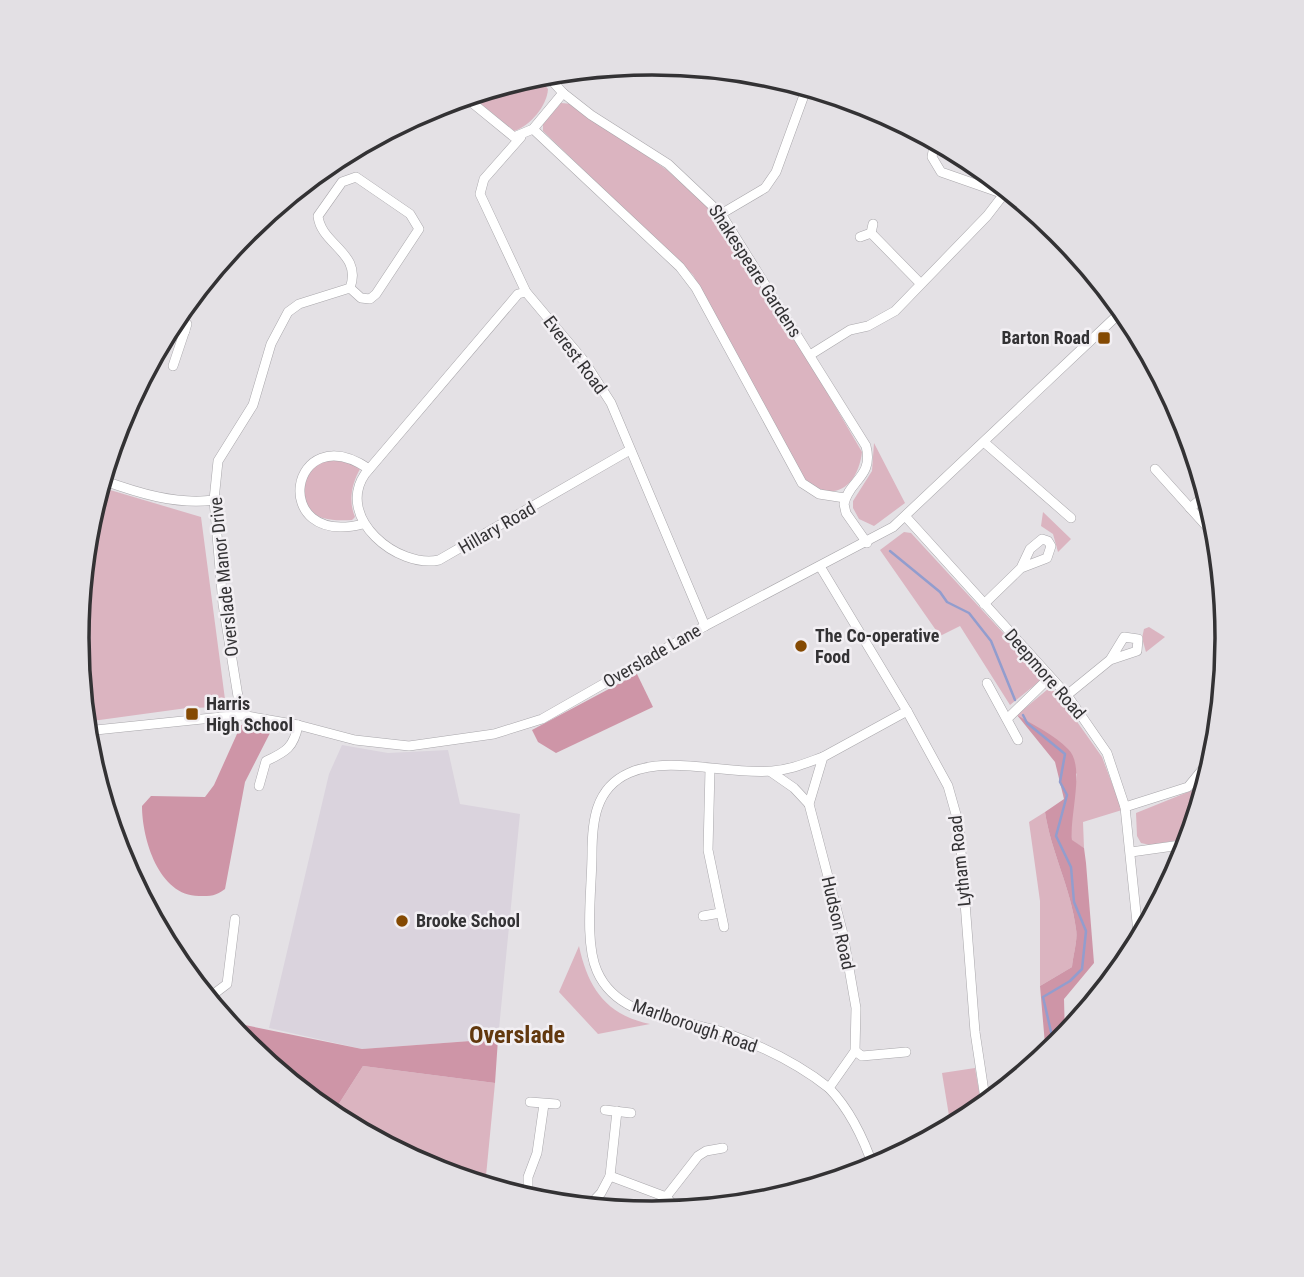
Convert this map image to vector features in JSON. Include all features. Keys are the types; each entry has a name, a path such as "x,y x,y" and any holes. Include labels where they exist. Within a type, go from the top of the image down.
{"street":[{"name":"Shakespeare Gardens","path":"554,84 563,93 668,164 721,215 866,446 868,455 863,478 845,498"},
{"path":"473,104 508,135 521,137 533,129 563,93"},
{"path":"721,215 765,188 776,172 804,96"},
{"path":"533,129 680,267 696,288 802,483 818,494 845,498 846,513 867,543"},
{"name":"Everest Road","path":"521,137 480,187 526,292 584,361 611,403 705,626"},
{"path":"933,151 932,157 941,172 993,190"},
{"name":"Overslade Manor Drive","path":"356,177 410,214 419,229 376,294 370,299 361,298 350,288 352,268 346,253 323,233 318,216 342,181 356,177"},
{"path":"810,355 850,330 884,319 987,216 1001,197"},
{"path":"860,237 872,229 919,282"},
{"name":"Overslade Manor Drive","path":"241,715 226,629 214,500 218,461 253,405 279,326 294,307 350,288"},
{"path":"369,469 345,456 325,456 308,467 299,486 303,508 316,522 335,526 363,524 357,510 356,494 369,469 519,294 526,292"},
{"name":"Overslade Lane","path":"97,730 241,715 298,725 355,740 409,746 494,734 542,719 705,626 867,543 906,517 1114,318"},
{"path":"173,366 186,327 183,328"},
{"path":"985,443 1071,518"},
{"name":"Hillary Road","path":"363,524 408,558 424,562 439,560 630,450"},
{"path":"1155,469 1202,521"},
{"path":"111,483 160,498 198,502 214,500"},
{"path":"1191,508 1198,502"},
{"name":"Deepmore Road","path":"906,517 1067,695 1107,753 1125,807 1137,924"},
{"name":"Lytham Road","path":"821,568 907,711 948,786 959,825 975,1032 984,1093"},
{"path":"984,604 1021,568"},
{"path":"1067,695 1110,660"},
{"path":"1008,718 1049,678"},
{"path":"987,683 1018,740"},
{"path":"808,804 823,757 907,711"},
{"path":"259,786 267,761 289,750 296,740 298,725"},
{"name":"Marlborough Road","path":"823,757 771,772 652,767 638,770 616,781 597,805 592,826 591,922 596,971 607,987 638,1010 733,1035 796,1064 829,1088"},
{"path":"710,769 708,850 724,927"},
{"path":"771,772 794,788 808,804"},
{"path":"1125,807 1188,787 1198,775"},
{"name":"Hudson Road","path":"808,804 843,934 856,1008 855,1051"},
{"path":"1131,852 1175,846"},
{"path":"704,916 720,913"},
{"path":"215,993 227,984 235,919"},
{"path":"870,1158 848,1112 829,1088 855,1051 862,1056 906,1052"},
{"path":"530,1102 556,1104"},
{"path":"528,1188 528,1177 537,1153 544,1104"},
{"path":"605,1110 631,1114"},
{"path":"596,1199 610,1176 617,1111"},
{"path":"666,1197 710,1145 723,1148"},
{"path":"610,1176 666,1197 670,1202"}],"shaded area":[{"path":"545,86 548,89 547,95 541,108 532,120 514,131 479,102"},
{"path":"561,103 573,104 667,170 709,208 807,358 862,452 860,464 850,483 834,491 825,491 804,478 693,275 543,131 543,124"},
{"path":"874,443 905,503 874,526 859,519 853,508 853,501 872,471"},
{"path":"323,460 344,460 360,469 352,492 355,517 352,520 322,518 306,504 303,483 310,471"},
{"path":"109,490 201,517 226,707 187,708 95,721 90,675 90,602 100,529"},
{"path":"1043,512 1071,539 1058,552 1053,534 1041,526"},
{"path":"904,532 911,533 1040,673 1041,680 1010,705 960,626 940,636 880,550"},
{"path":"1149,627 1165,637 1146,652 1142,638 1144,629"},
{"path":"637,674 653,707 556,753 538,742 532,730"},
{"path":"1048,689 1056,692 1102,757 1122,810 1083,822 1084,848 1072,841 1070,826 1077,774 1017,715"},
{"path":"1017,715 1057,739 1073,757 1076,779 1072,840 1084,848 1086,863 1094,963 1064,999 1065,1021 1045,1042 1040,986 1072,967 1076,943 1070,899 1045,812 1064,799 1055,762"},
{"path":"241,725 270,733 245,782 225,889 210,896 185,893 173,887 155,863 145,834 142,806 151,796 205,797 214,785"},
{"name":"Brooke School","path":"342,745 388,753 448,750 460,804 520,814 498,1039 362,1049 269,1028 329,774"},
{"path":"1194,789 1177,840 1150,845 1141,843 1137,836 1136,813"},
{"path":"1045,812 1070,899 1076,938 1072,967 1040,986 1040,901 1029,822"},
{"path":"579,946 588,975 601,997 622,1014 650,1024 598,1034 559,992"},
{"path":"242,1025 362,1049 498,1039 495,1083 363,1066 338,1106 281,1062"},
{"path":"363,1066 495,1083 486,1177 403,1144 338,1106"},
{"path":"975,1068 980,1096 949,1117 942,1073"}],"waterway":[{"path":"890,551 940,592 947,602 969,613 991,641 1015,700"},
{"path":"1023,715 1027,723 1065,754 1060,782 1067,795 1056,836 1071,867 1074,902 1086,931 1082,969 1070,981 1043,997 1052,1035"}],"place":[{"name":"Barton Road","path":"1104,338"},
{"name":"The Co-operative Food","path":"801,646"},
{"name":"Harris High School","path":"192,714"},
{"name":"Brooke School","path":"402,921"}],"district":[{"name":"Overslade","path":"517,1035"}]}
